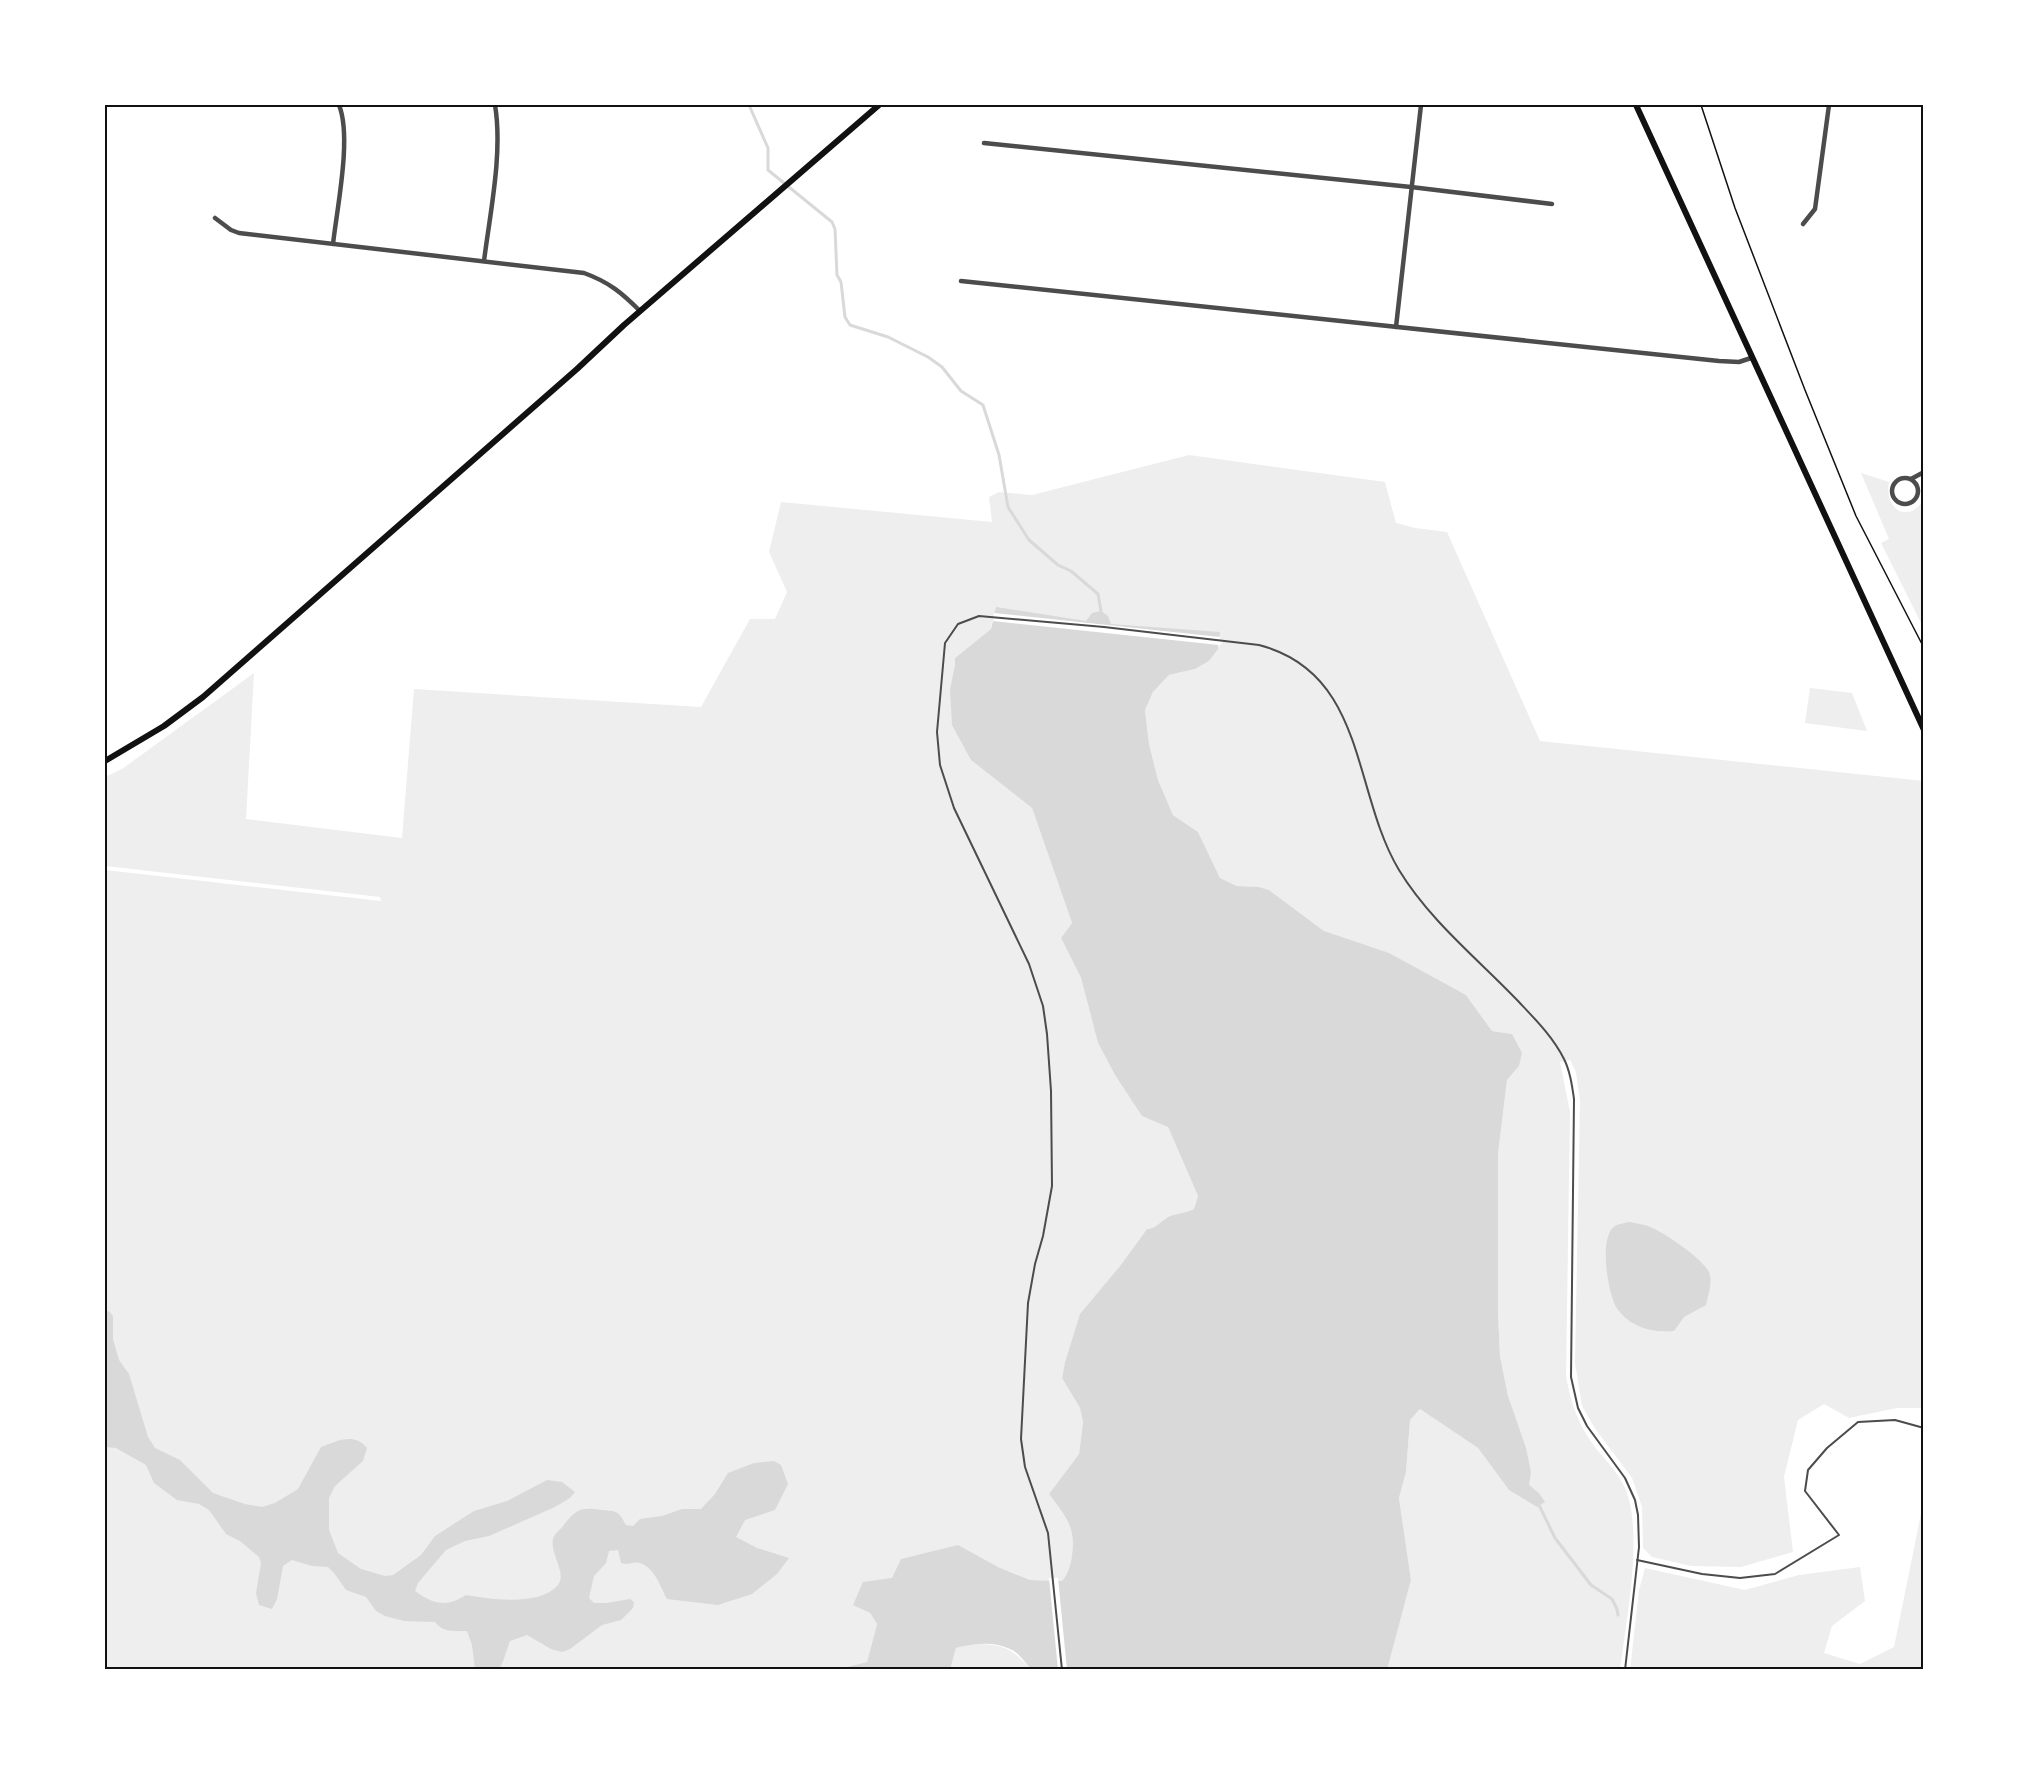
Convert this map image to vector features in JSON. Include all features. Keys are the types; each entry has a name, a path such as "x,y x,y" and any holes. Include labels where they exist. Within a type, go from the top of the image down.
{"main road":[{"path":"105,760 164,726 203,697 640,311 879,105"},
{"path":"1636,105 1924,730"}],"street":[{"path":"333,244 345,140 344,122 339,105"},
{"path":"484,261 496,156 495,105"},
{"path":"1396,327 1421,105"},
{"path":"1803,224 1815,209 1829,105"},
{"path":"984,143 1411,187 1552,204"},
{"path":"215,218 239,233 584,273 621,291 640,311"},
{"path":"961,281 1719,361 1739,362 1751,358"},
{"path":"1911,479 1917,485 1917,498 1909,504 1900,503 1894,498 1893,485 1899,479 1911,479 1924,472"}],"lane":[{"path":"1062,1670 1048,1533 1025,1467 1021,1439 1028,1304 1052,1186 1051,1091 1047,1034 1043,1006 1029,964 954,808 939,765 937,746 945,643 958,624 973,617 992,616 1259,645 1273,649 1301,665 1328,688 1342,714 1387,846 1412,891 1435,918 1540,1024 1565,1059 1574,1099 1571,1377 1578,1408 1587,1426 1617,1464 1625,1478 1635,1500 1639,1524 1625,1670"},
{"path":"1637,1560 1702,1574 1740,1578 1775,1574 1839,1535 1805,1491 1808,1470 1827,1448 1858,1422 1895,1420 1924,1428"}],"path":[{"path":"1701,105 1744,229 1805,390 1852,505 1877,559 1924,648"}],"shaded area":[{"path":"1189,455 1385,482 1396,523 1447,532 1540,741 1924,781 1924,1408 1897,1408 1849,1418 1824,1404 1798,1420 1784,1477 1793,1552 1741,1567 1691,1566 1652,1557 1643,1548 1642,1507 1632,1478 1594,1427 1582,1406 1575,1363 1580,1101 1576,1072 1570,1060 1560,1062 1570,1112 1566,1376 1573,1405 1584,1430 1625,1488 1633,1528 1632,1577 1620,1670 1387,1670 1411,1580 1399,1498 1406,1472 1410,1420 1420,1409 1478,1448 1509,1490 1539,1493 1528,1485 1531,1472 1508,1396 1500,1356 1498,1154 1507,1080 1519,1066 1512,1034 1492,1031 1466,995 1324,931 1269,890 1237,886 1220,878 1198,832 1173,815 1158,780 1149,744 1145,710 1153,692 1169,675 1195,669 1209,661 1223,641 992,621 991,629 955,658 950,689 971,760 1032,808 1072,923 1061,938 1081,978 1098,1043 1115,1075 1142,1115 1168,1127 1198,1196 1194,1209 1168,1217 1155,1227 1147,1229 1080,1315 1062,1378 1080,1408 1083,1422 1079,1454 1049,1494 1071,1529 1073,1545 1071,1562 1062,1581 1030,1580 998,1567 892,1578 854,1605 870,1613 877,1624 867,1662 835,1670 105,1670 105,870 381,901 380,897 105,866 105,777 122,769 254,673 246,819 402,838 414,689 701,707 750,619 775,619 787,592 769,552 781,502 992,522 989,497 999,492 1032,495"},
{"path":"1861,473 1889,482 1890,500 1899,510 1911,511 1924,500 1924,629 1881,543 1889,539"},
{"path":"996,607 1086,621 1092,613 1101,611 1108,616 1111,624 1220,632 1218,649 1209,661 1195,669 1169,675 1153,692 1145,710 1149,744 1158,780 1173,815 1198,832 1220,878 1237,886 1269,890 1324,931 1389,953 1466,995 1492,1031 1512,1034 1522,1053 1519,1066 1507,1080 1498,1154 1500,1356 1508,1396 1526,1448 1531,1472 1529,1485 1545,1502 1537,1507 1509,1490 1478,1448 1420,1409 1410,1420 1406,1472 1399,1498 1411,1580 1387,1670 1032,1670 1012,1650 999,1645 984,1644 956,1648 950,1670 835,1670 867,1662 877,1624 870,1613 853,1605 863,1582 892,1578 901,1559 958,1545 998,1567 1030,1580 1062,1581 1071,1562 1073,1545 1071,1529 1049,1494 1079,1454 1083,1422 1080,1408 1062,1378 1080,1314 1147,1229 1155,1227 1168,1217 1194,1209 1198,1196 1168,1127 1142,1116 1115,1075 1098,1043 1081,978 1061,938 1072,923 1032,808 971,760 952,725 950,689 955,658 991,629"},
{"path":"1810,688 1852,693 1867,731 1805,723"},
{"path":"1629,1222 1648,1226 1662,1233 1690,1253 1709,1272 1710,1284 1706,1305 1684,1317 1674,1331 1653,1330 1638,1326 1621,1314 1613,1300 1606,1265 1607,1241 1615,1226"},
{"path":"109,1311 113,1316 113,1339 119,1360 129,1374 148,1437 155,1448 180,1460 213,1493 262,1507 275,1503 298,1489 321,1447 339,1440 351,1439 357,1440 367,1448 363,1461 335,1486 329,1498 329,1530 338,1553 361,1569 385,1576 393,1575 421,1555 435,1536 474,1511 507,1501 547,1480 562,1482 575,1492 555,1507 489,1536 465,1541 446,1550 418,1583 415,1591 428,1599 446,1603 466,1595 514,1600 527,1599 549,1592 558,1585 561,1574 553,1548 554,1536 578,1511 590,1509 615,1512 620,1515 626,1525 633,1526 640,1519 662,1516 682,1509 701,1509 715,1494 728,1473 754,1463 774,1461 781,1465 788,1484 775,1510 745,1520 736,1537 757,1548 789,1558 777,1574 752,1594 718,1605 667,1599 650,1569 640,1563 621,1563 618,1550 609,1551 606,1563 594,1576 589,1598 594,1603 630,1599 634,1602 633,1608 621,1620 602,1625 570,1649 562,1652 551,1649 527,1635 510,1641 498,1670 475,1670 472,1645 467,1631 445,1630 435,1622 404,1621 385,1616 376,1611 366,1597 346,1590 328,1567 312,1566 292,1560 283,1566 277,1599 272,1609 259,1605 256,1593 261,1563 259,1557 240,1541 226,1534 209,1510 199,1504 177,1500 154,1483 146,1465 116,1448 105,1447 105,1312"},
{"path":"1924,1499 1924,1670 1630,1670 1639,1590 1645,1568 1745,1590 1799,1575 1860,1567 1865,1601 1832,1626 1824,1653 1860,1664 1894,1647"},
{"path":"973,1643 1006,1649 1018,1656 1032,1670 950,1670 956,1648"}],"pier":[{"path":"994,613 1220,637 1219,645 993,621"},
{"path":"1049,1578 1058,1578 1067,1670 1058,1670"}],"waterway":[{"path":"749,105 768,148 768,170 832,222 835,229 837,275 841,282 845,317 850,325 888,337 928,357 942,367 961,391 983,405 999,455 1008,507 1029,540 1058,565 1071,571 1098,594 1101,611"},
{"path":"1539,1505 1555,1538 1591,1585 1612,1599 1618,1615"}]}
